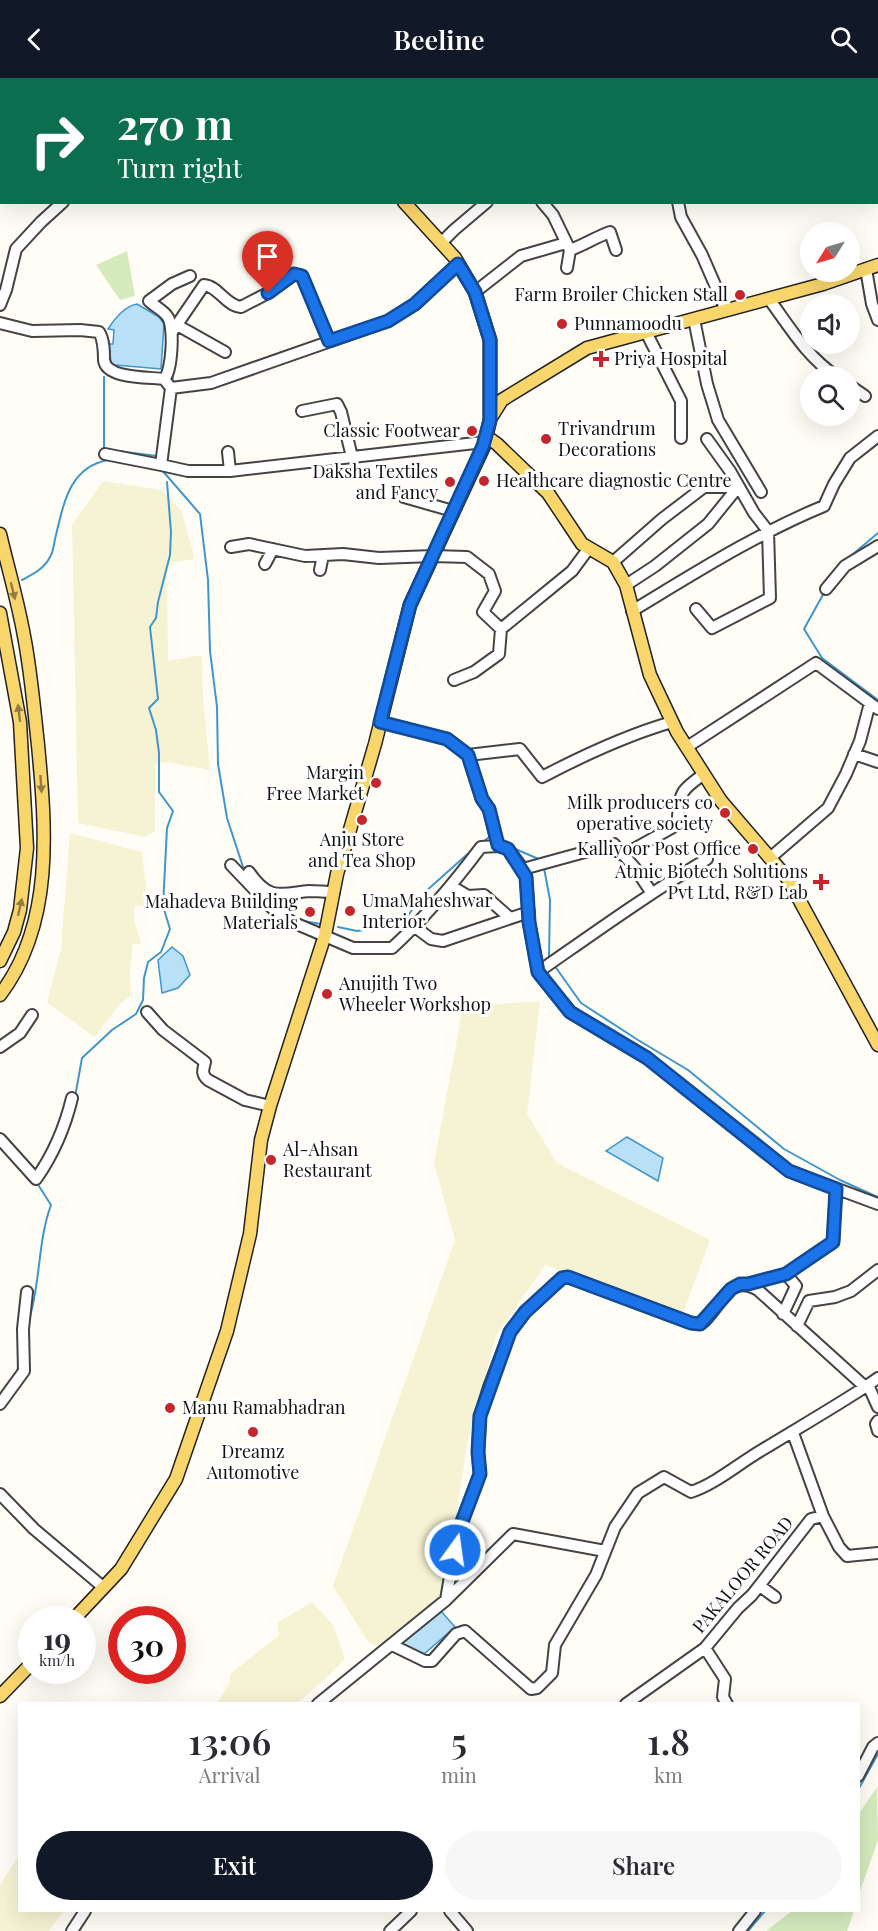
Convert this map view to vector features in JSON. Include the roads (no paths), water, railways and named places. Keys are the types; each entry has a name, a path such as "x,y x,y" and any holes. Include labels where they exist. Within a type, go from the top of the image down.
{"main road":[{"path":"86,1606 121,1569 176,1479 227,1331 250,1234 261,1140 325,935 334,892 410,605 485,439 490,420 490,340 475,292 458,264 406,204"},
{"path":"490,420 502,400 587,348 872,268"},
{"path":"485,439 497,444 548,493 582,544 613,562 626,585 650,675 672,722 721,801 788,879 878,1045"},
{"path":"0,534 24,636 41,773 44,850 41,893 32,934 13,975 0,995"},
{"path":"0,613 20,722 27,848 24,891 20,910 14,932 0,961"},
{"path":"0,1696 18,1677"}],"street":[{"path":"0,305 16,249 61,204"},
{"path":"441,243 485,204"},
{"path":"544,204 553,215 568,247 567,268"},
{"path":"678,204 681,216 702,255 726,310"},
{"path":"475,292 521,255 586,244 595,237 610,232 616,250"},
{"path":"0,323 32,331 80,330 99,333 103,341 104,364 110,372 171,386 211,383 388,321 415,304 458,264"},
{"path":"872,268 872,304 878,320"},
{"path":"161,465 171,386 168,372 175,329 204,285 210,285 233,305 241,308 268,293 288,278 299,274 302,276 329,341"},
{"path":"190,276 172,284 154,302 169,317 175,329 225,352"},
{"path":"770,298 807,351 821,366"},
{"path":"694,319 707,384 718,420 761,492"},
{"path":"646,332 681,401 681,438"},
{"path":"860,393 865,396"},
{"path":"302,411 337,404 352,457"},
{"path":"632,611 768,531 824,506 850,458 878,436"},
{"path":"105,454 188,471 230,471 485,439"},
{"path":"696,609 712,628 770,598 768,531 707,439"},
{"path":"228,452 230,471"},
{"path":"613,562 662,519 704,487 738,487"},
{"path":"626,585 655,566 708,524 738,487"},
{"path":"404,497 453,511"},
{"path":"231,547 249,544 305,556 343,554 379,558 467,557 489,574 495,591 483,612 501,629"},
{"path":"826,589 845,566 878,546"},
{"path":"454,680 474,672 499,654 501,629 572,571 589,548"},
{"path":"265,564 273,549"},
{"path":"320,570 323,555"},
{"path":"687,747 816,663 874,706 828,808 770,858"},
{"path":"380,722 447,739 468,755 482,799 489,809 498,845"},
{"path":"468,755 520,749 542,777 644,730 672,722"},
{"path":"854,754 878,762"},
{"path":"623,855 677,825 681,793 704,774"},
{"path":"523,870 614,844 651,892"},
{"path":"231,865 272,908 292,922 353,948 392,948 415,927 481,847 498,845 508,849 526,877 538,972 570,1012 647,1058 789,1171 878,1204"},
{"path":"538,972 651,892 707,859"},
{"path":"249,872 256,881 279,895 310,891 334,892"},
{"path":"451,886 468,896 484,895 510,918"},
{"path":"415,927 431,939 443,941 529,912"},
{"path":"147,1012 163,1030 205,1062 202,1072 208,1080 245,1100 270,1106"},
{"path":"0,1047 20,1033 32,1015"},
{"path":"0,1139 36,1179 48,1162 69,1112 72,1098"},
{"path":"446,1600 457,1535 480,1474 478,1452 480,1416 510,1332 525,1312 562,1278 568,1277 691,1323 700,1324 731,1289 740,1284 786,1274 833,1242 836,1189"},
{"path":"797,1326 809,1301 835,1297 851,1291 878,1270"},
{"path":"783,1314 796,1286 786,1274"},
{"path":"748,1284 758,1290 863,1385 868,1385"},
{"path":"0,1404 24,1371 23,1329 27,1292"},
{"path":"392,1645 425,1661 432,1661 456,1634 465,1631 531,1689 537,1688 552,1673 555,1645 596,1575 615,1527 638,1493 664,1477 691,1492 706,1487 824,1415 878,1377"},
{"path":"868,1385 878,1407"},
{"path":"878,1421 876,1424 878,1431"},
{"path":"793,1432 823,1516"},
{"path":"0,1494 34,1529 103,1587"},
{"name":"PAKALOOR ROAD","path":"629,1702 705,1648 738,1608 752,1595 811,1519 823,1516 838,1547 847,1556 878,1552"},
{"path":"321,1702 446,1600 513,1534 605,1551"},
{"path":"759,1586 774,1597"},
{"path":"705,1648 725,1678 723,1697 726,1702"},
{"path":"860,1772 873,1747 878,1743"},
{"path":"72,1931 84,1912"},
{"path":"390,1931 410,1912"},
{"path":"451,1912 467,1931"},
{"path":"739,1931 754,1912"}],"water":[{"path":"137,304 159,317 164,324 161,369 111,363 109,344 113,344 114,330 108,329 124,310"},
{"path":"172,947 183,956 190,975 178,988 162,993 158,960"},
{"path":"627,1137 663,1158 658,1181 606,1151"},
{"path":"440,1610 455,1627 424,1654 401,1644"}],"waterway":[{"path":"172,384 174,368"},
{"path":"104,377 104,449"},
{"path":"118,451 157,456"},
{"path":"22,580 48,561 62,510 77,478 95,464 108,460"},
{"path":"161,469 200,514 208,580 210,651 217,707 218,764 227,818 245,873"},
{"path":"75,1097 82,1058 112,1030 136,1014 143,1000 144,978 148,962 161,952 170,929 163,906 167,828 173,811 159,792 159,753 156,730 149,708 158,699 150,627 156,618 170,555 171,532 167,482"},
{"path":"846,560 878,533"},
{"path":"825,591 804,629 822,658 878,700"},
{"path":"482,843 489,837 492,838"},
{"path":"513,848 541,860"},
{"path":"338,927 357,931 401,925 425,892 472,850"},
{"path":"544,868 550,900 549,956 551,960"},
{"path":"303,921 321,924"},
{"path":"554,965 581,1003 688,1070 784,1149 840,1180 878,1197"},
{"path":"28,1323 35,1294 43,1234 51,1205 37,1183"},
{"path":"17,1373 19,1361"},
{"path":"860,1786 878,1754"},
{"path":"748,1931 764,1912"}],"place":[{"name":"Farm Broiler Chicken Stall","path":"740,295"},
{"name":"Punnamoodu","path":"562,324"},
{"name":"Priya Hospital","path":"601,359"},
{"name":"Classic Footwear","path":"472,431"},
{"name":"Trivandrum Decorations","path":"546,439"},
{"name":"Healthcare diagnostic Centre","path":"484,481"},
{"name":"Daksha Textiles and Fancy","path":"450,482"},
{"name":"Margin Free Market","path":"376,783"},
{"name":"Milk producers co operative society","path":"725,813"},
{"name":"Anju Store and Tea Shop","path":"362,820"},
{"name":"Kalliyoor Post Office","path":"753,849"},
{"name":"Atmic Biotech Solutions Pvt Ltd, R&D Lab","path":"821,882"},
{"name":"UmaMaheshwar Interior","path":"350,911"},
{"name":"Mahadeva Building Materials","path":"310,912"},
{"name":"Anujith Two Wheeler Workshop","path":"327,994"},
{"name":"Al-Ahsan Restaurant","path":"271,1160"},
{"name":"Manu Ramabhadran","path":"170,1408"},
{"name":"Dreamz Automotive","path":"253,1432"}]}
